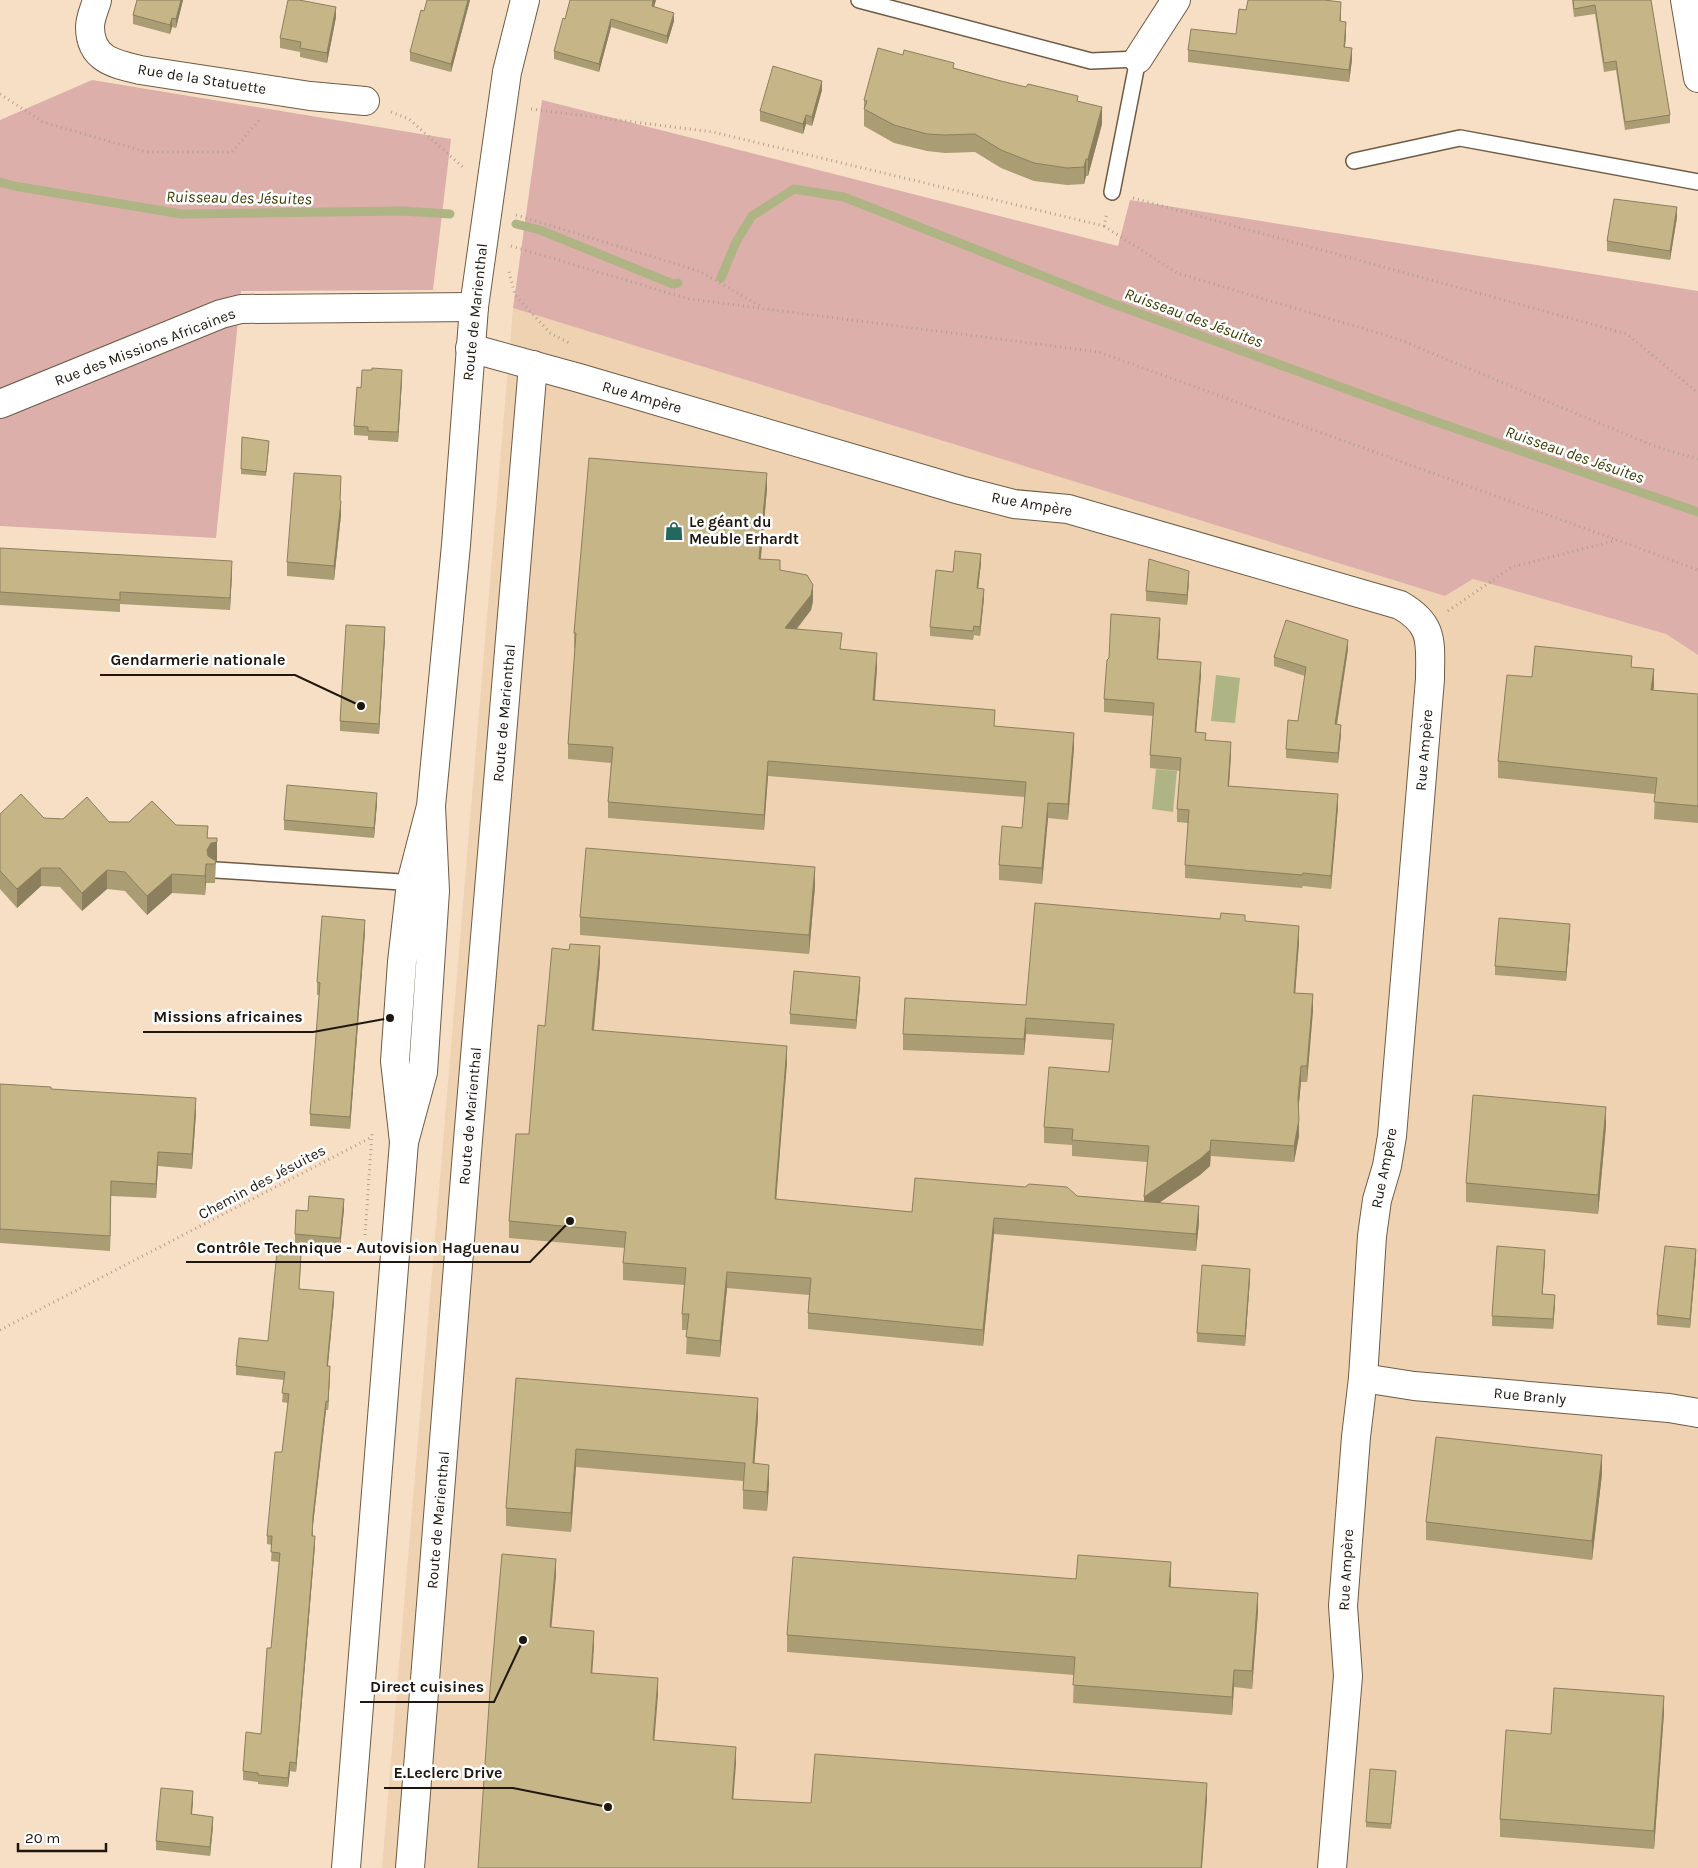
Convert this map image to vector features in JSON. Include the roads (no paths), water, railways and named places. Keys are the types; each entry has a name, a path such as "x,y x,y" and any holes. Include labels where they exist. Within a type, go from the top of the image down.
{"street":[{"name":"Rue de la Statuette","path":"97,0 90,25 93,47 103,57 115,64 140,70 282,92 365,102"},
{"name":"Route de Marienthal","path":"346,1868 404,1142 395,1061 402,962 423,884 456,545 474,307 507,72 525,0"},
{"path":"1138,59 1176,0"},
{"path":"1685,0 1698,78"},
{"name":"Rue des Missions Africaines","path":"0,404 213,317 241,309 474,307"},
{"name":"Rue Ampère","path":"470,348 579,378 960,490 1014,504 1068,509 1400,605 1414,613 1425,627 1430,642 1430,679 1392,1136 1387,1166 1377,1200 1372,1236 1363,1378 1356,1437 1343,1606 1348,1676 1332,1868"},
{"name":"Route de Marienthal","path":"410,1868 465,1172 533,365"},
{"name":"Rue Branly","path":"1363,1378 1414,1386 1669,1408 1698,1413"}],"lane":[{"path":"859,0 1091,61 1138,59 1112,192"},
{"path":"1354,161 1460,138 1698,182"},
{"path":"216,870 423,884"}],"waterway":[{"name":"Ruisseau des Jésuites","path":"0,182 14,186 181,214 402,211 450,214"},
{"name":"Ruisseau des Jésuites","path":"721,278 736,242 752,216 794,189 844,197 1111,303 1431,420 1698,512"},
{"name":"Ruisseau des Jésuites","path":"516,224 540,230 673,284 678,283"}],"place":[{"name":"Le géant du Meuble Erhardt","path":"674,531"},
{"name":"Gendarmerie nationale","path":"361,706"},
{"name":"Missions africaines","path":"390,1018"},
{"name":"Contrôle Technique - Autovision Haguenau","path":"570,1221"},
{"name":"Direct cuisines","path":"523,1640"},
{"name":"E.Leclerc Drive","path":"608,1807"}]}
